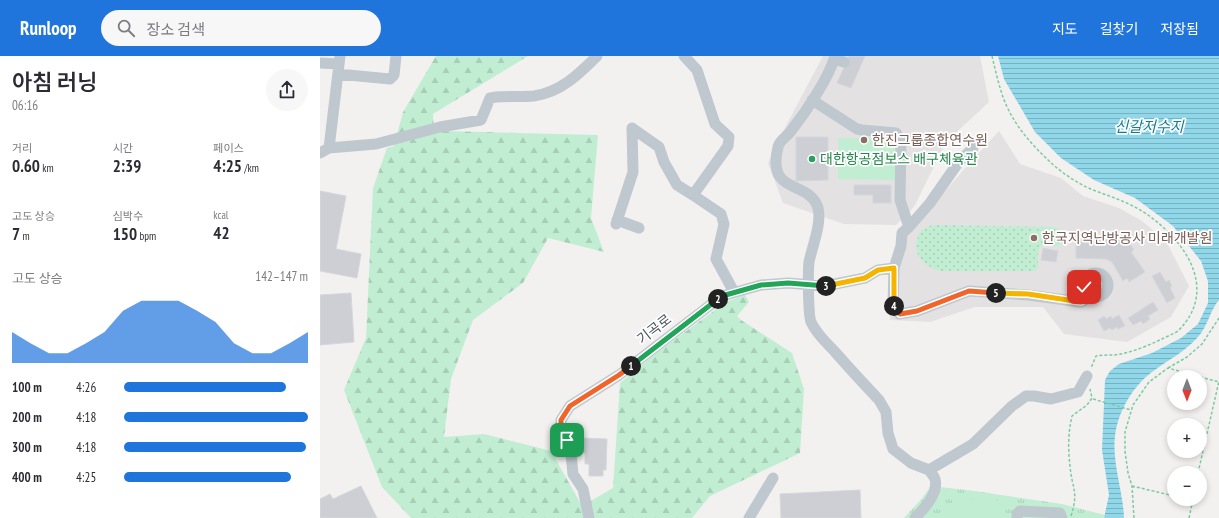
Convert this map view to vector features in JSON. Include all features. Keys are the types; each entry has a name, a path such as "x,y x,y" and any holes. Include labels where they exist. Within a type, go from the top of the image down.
{"street":[{"path":"320,63 339,65 390,79 394,75 396,56"},
{"path":"339,65 325,150 376,144 440,127 481,120 490,98 535,96 557,89 577,76 597,56"},
{"path":"684,56 697,70 715,124 728,137 728,146 692,195"},
{"path":"838,59 789,133 782,138 776,158 776,168 781,179 814,200 818,210 819,219 809,264 811,321 818,334 879,400 886,412 888,433 893,449 911,463 930,470 935,479 934,492 915,518"},
{"path":"812,100 857,129 896,133 901,142 900,200 909,227"},
{"path":"639,228 617,222 633,172 632,128 659,147 664,162 677,185 721,214 724,224 716,259 734,292"},
{"path":"973,148 958,163 930,204 902,233 901,246 894,268 893,305 900,314 917,311 969,291 1028,294 1081,302 1090,297"},
{"name":"기곡로","path":"589,518 584,489 572,474 571,454 567,440 561,428 561,420 570,406 619,375 722,296 761,285 788,283 825,286 865,278 878,270 894,268"},
{"path":"930,470 973,444 1012,406 1026,396 1051,399 1078,392 1088,376"},
{"path":"749,518 773,478"},
{"path":"1017,518 1017,514 1020,511 1060,512 1062,514 1062,518"}],"path":[{"path":"992,56 1002,95 1010,115 1026,138 1060,170 1092,189 1132,204 1172,234 1185,250 1194,265 1199,279 1200,291"},
{"path":"1070,518 1076,498 1070,469 1068,431 1072,416 1087,405 1092,398 1088,376 1096,356 1113,355 1142,348 1178,331 1195,311 1200,297"},
{"path":"1134,518 1132,486 1128,473 1125,451 1125,432 1133,405 1150,382 1168,368 1187,357 1202,344 1219,318"},
{"path":"1168,368 1219,382 1200,466"},
{"path":"1092,398 1131,410"},
{"path":"1132,486 1167,494"},
{"path":"1189,518 1192,506"}],"shaded area":[{"name":"한진그룹종합연수원","path":"823,56 980,56 989,102 946,142 914,207 896,225 844,224 783,203 768,163 780,137"},
{"name":"한국지역난방공사 미래개발원","path":"999,131 1020,164 1061,178 1083,196 1119,208 1142,221 1166,241 1189,286 1171,317 1127,342 1064,334 1043,307 975,307 930,322 890,320 889,295 907,235"}],"green space":[{"path":"436,56 528,56 433,114 434,134 444,131 598,135 591,218 604,252 548,238 523,283 473,320 451,379 444,437 484,434 551,451 582,506 613,488 620,383 651,357 726,302 745,295 749,302 737,316 792,353 804,389 800,453 710,496 692,518 411,518 382,487 344,390 366,338 373,188 387,148 394,146 403,112"},
{"path":"838,138 896,138 896,180 838,179"},
{"path":"932,225 1055,227 1060,229 1063,233 1065,242 1057,246 1041,246 1038,252 1038,268 1035,271 939,271 932,268 922,260 918,255 916,244 921,230"},
{"path":"1096,279 1100,281 1102,285 1100,289 1096,291 1092,289 1090,285 1092,281"},
{"path":"931,486 1062,504 1105,515 1104,518 904,518"},
{"path":"952,499 1004,500 1004,518 952,518"}],"water":[{"name":"신갈저수지","path":"998,56 1219,56 1219,300 1213,308 1198,337 1182,352 1152,372 1138,385 1127,401 1119,418 1114,446 1124,518 1104,518 1109,495 1102,450 1105,380 1110,371 1119,364 1152,353 1181,338 1198,324 1208,303 1208,281 1201,261 1173,226 1135,198 1094,180 1061,158 1035,132 1004,79"}],"building":[{"path":"849,56 865,56 851,88 837,83"},
{"name":"대한항공점보스 배구체육관","path":"796,137 828,137 828,180 796,181"},
{"path":"854,185 891,185 891,203 873,203 873,195 854,195"},
{"path":"320,191 346,196 336,249 361,254 357,278 320,271"},
{"path":"1108,235 1124,235 1134,250 1131,252 1145,272 1129,282 1127,278 1123,281 1112,262 1106,259 1076,258 1076,242 1080,242 1080,238 1108,239"},
{"path":"1043,248 1058,251 1056,262 1041,260"},
{"path":"1160,272 1166,282 1169,280 1172,286 1170,288 1175,298 1167,303 1152,276"},
{"path":"351,293 354,342 320,345 320,295"},
{"path":"1153,302 1158,310 1148,316 1150,319 1143,324 1141,321 1133,325 1128,318"},
{"path":"1119,315 1125,326 1118,329 1117,327 1112,330 1110,328 1104,331 1098,320 1104,316 1106,319 1111,316 1112,319"},
{"path":"580,438 607,439 606,470 603,470 603,476 589,476 589,464 585,464 585,453 580,453"},
{"path":"361,486 377,518 320,518 320,499 330,494 333,499"},
{"path":"860,490 861,518 781,518 780,494"}],"place":[{"name":"한진그룹종합연수원","path":"864,140"},
{"name":"대한항공점보스 배구체육관","path":"812,159"},
{"name":"한국지역난방공사 미래개발원","path":"1034,238"}],"route":[{"path":"567,440 561,428 561,420 570,406 619,375 722,296 734,292 761,285 788,283 825,286 865,278 878,270 894,268 893,305 896,311 900,314 917,311 969,291 1028,294 1081,302 1090,297 1085,291 1084,287"}]}
